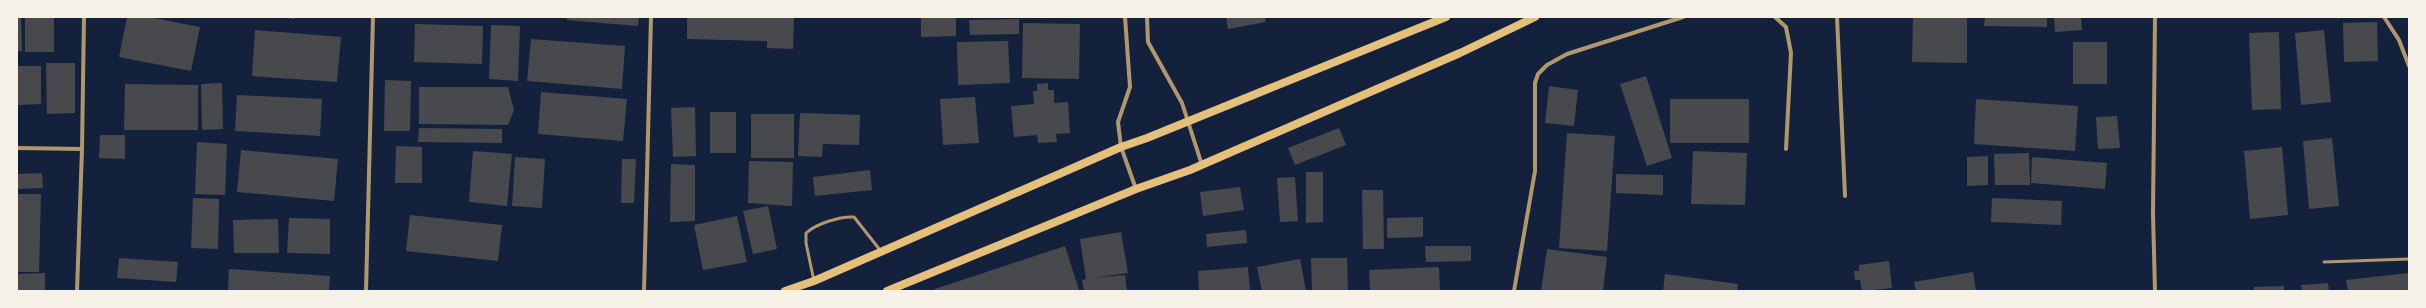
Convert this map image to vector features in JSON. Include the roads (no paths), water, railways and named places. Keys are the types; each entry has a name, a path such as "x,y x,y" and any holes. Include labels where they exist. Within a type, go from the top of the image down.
{"main road":[{"path":"785,291 814,280 1121,147 1147,138 1446,17"},
{"path":"887,291 1136,188 1202,165 1460,53 1535,17"}],"street":[{"path":"77,291 82,149 84,17"},
{"path":"366,291 372,17"},
{"path":"644,291 651,17"},
{"path":"1125,17 1130,87 1118,122 1121,147 1136,188"},
{"path":"1147,17 1148,42 1189,120 1202,165"},
{"path":"1514,291 1535,171 1535,84 1538,74 1547,64 1567,54 1683,17"},
{"path":"1775,17 1786,28 1791,53 1786,148"},
{"path":"1837,17 1845,196"},
{"path":"2155,17 2153,214 2155,291"},
{"path":"2384,17 2399,40 2409,66"},
{"path":"17,148 82,149"}],"lane":[{"path":"814,280 806,243 806,233 811,228 847,216 854,217 881,251"},
{"path":"2324,262 2409,259"}]}
